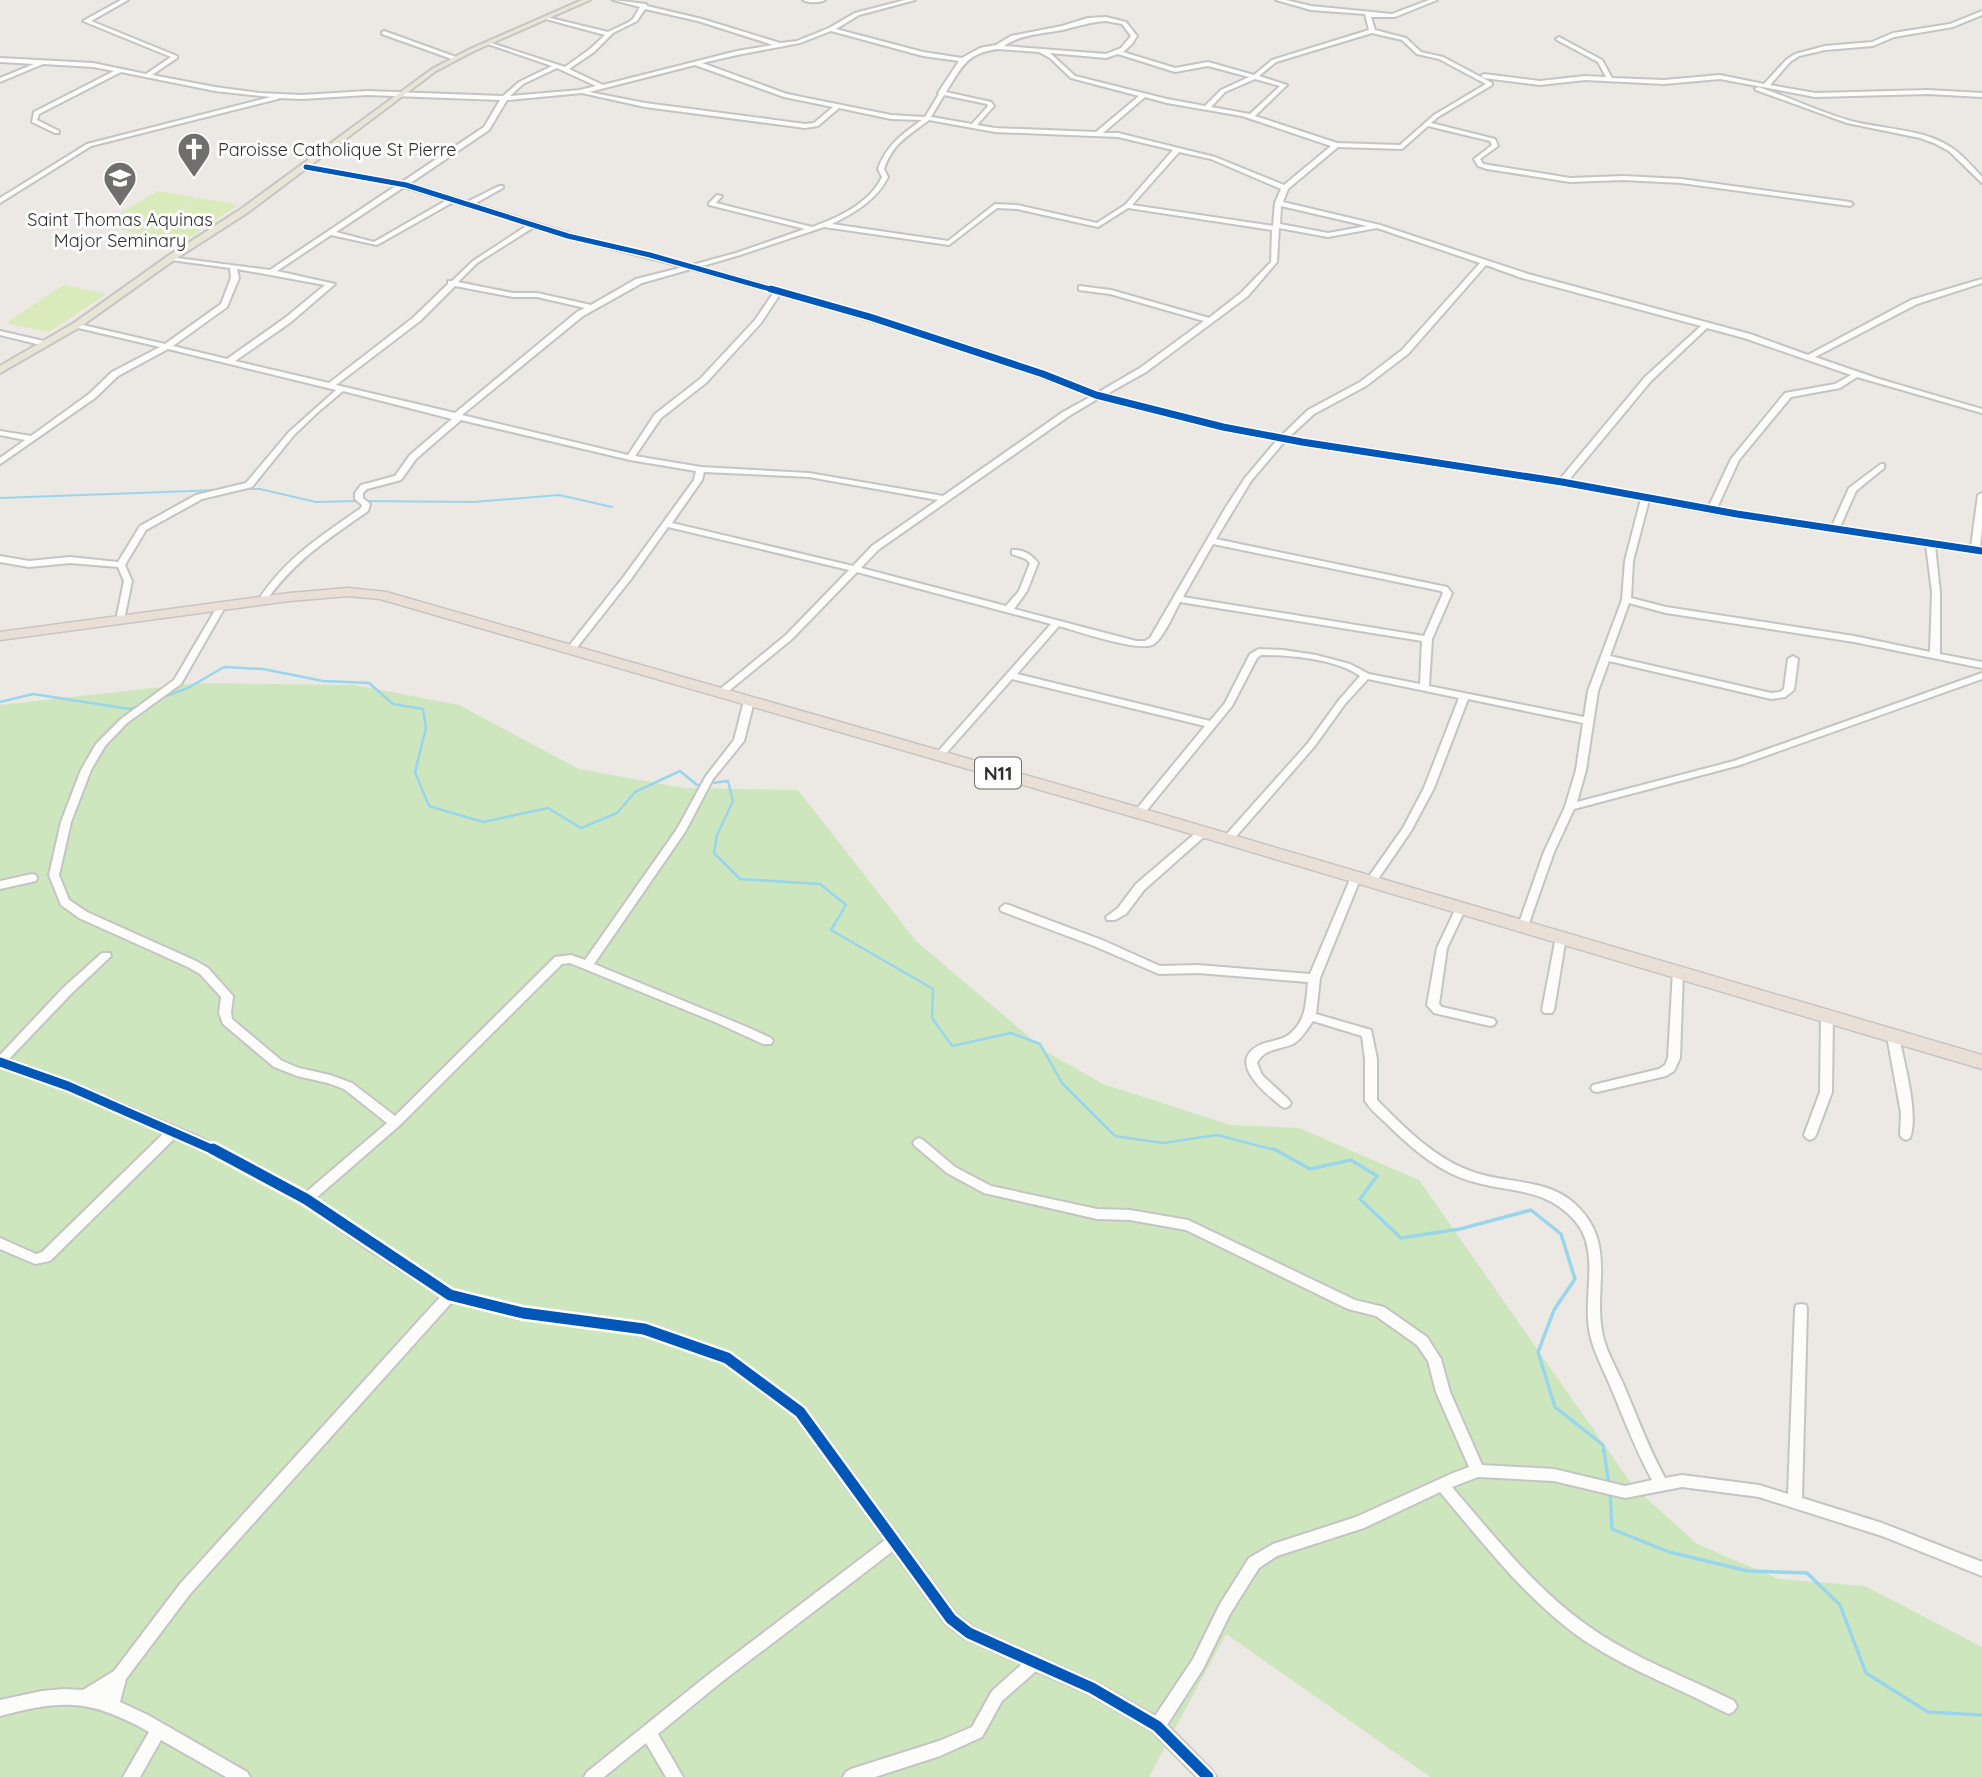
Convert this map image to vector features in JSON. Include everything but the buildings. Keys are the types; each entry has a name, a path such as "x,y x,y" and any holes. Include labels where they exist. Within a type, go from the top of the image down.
{"highway":[{"name":"N11","path":"0,636 331,593 373,594 572,648 1982,1062"}],"main road":[{"path":"0,370 77,325 306,167 398,96 454,58 587,0"}],"street":[{"path":"125,0 86,21 175,57 148,75"},
{"path":"616,0 631,1 780,46"},
{"path":"806,0 822,0"},
{"path":"873,0 885,5"},
{"path":"0,60 121,70 215,89 282,96 341,93 504,98 580,92 780,46 831,29 849,17 885,5 912,0"},
{"path":"1279,0 1311,8 1393,16 1434,0"},
{"path":"1292,4 1307,0"},
{"path":"566,69 596,50 608,34 637,21 644,5"},
{"path":"1766,85 1788,61 1804,53 1825,48 1873,44 1893,35 1951,26 1982,13"},
{"path":"1369,15 1372,31"},
{"path":"548,18 608,34"},
{"path":"261,602 279,573 365,509 366,504 359,499 359,493 364,487 398,478 413,457 457,417 590,307 639,281 695,267 813,229 847,214 881,187 885,177 881,169 886,155 905,134 926,120 963,60 982,49 998,47 1100,56 1118,52 1132,42 1134,36 1124,23 1096,18 1063,28 1013,37 998,47"},
{"path":"831,29 923,54 963,60"},
{"path":"1041,51 1057,59 1073,77 1143,95 1251,117 1336,145 1402,147 1436,116 1489,84 1441,58 1419,53 1405,39 1372,31 1274,61 1255,78 1223,91 1208,107"},
{"path":"384,33 454,58"},
{"path":"1559,39 1600,61 1610,79"},
{"path":"490,43 566,69 601,86"},
{"path":"1118,52 1175,70 1208,64 1284,87 1251,117"},
{"path":"0,80 43,62"},
{"path":"695,64 752,86 905,120 937,119 995,130 1034,130 1076,135 1100,133 1213,158 1285,188"},
{"path":"271,272 406,185 493,124 504,98 522,84 557,66"},
{"path":"57,132 34,121 36,113 121,70"},
{"path":"1470,73 1527,82 1610,79 1664,82 1720,76 1850,122 1936,140 1950,147 1982,181"},
{"path":"1739,81 1815,95 1928,92 1982,95"},
{"path":"580,92 645,105 805,126 816,125 837,107"},
{"path":"942,93 989,103 991,106 973,126"},
{"path":"1100,133 1143,95"},
{"path":"0,201 89,145 282,96"},
{"path":"1426,124 1493,140 1495,146 1477,159 1487,167 1570,180 1624,178 1681,181 1850,204"},
{"path":"722,692 789,638 875,548 1096,396 1143,370 1245,294 1274,262 1277,250 1275,227 1278,202 1285,188 1336,145"},
{"path":"824,225 949,243 995,206 1017,207 1098,225 1127,206 1177,150"},
{"path":"306,167 406,185 533,225 695,267 916,332 1043,374 1096,396 1282,439 1562,482 1712,510 1979,550 1982,495"},
{"path":"468,204 501,187"},
{"path":"719,196 711,204 813,229"},
{"path":"331,233 375,244 453,199"},
{"path":"1278,202 1378,226 1484,263 1706,325 1982,411"},
{"path":"1127,206 1328,234 1378,226"},
{"path":"330,386 417,319 475,262 533,225"},
{"path":"171,258 271,272 331,284 288,320 229,361"},
{"path":"667,524 855,569 1136,644 1147,644 1154,640 1248,480 1282,439 1323,403 1363,384 1405,352 1484,263"},
{"path":"0,462 106,385 115,374 166,346 225,305 235,278 233,267"},
{"path":"1809,357 1914,302 1982,281"},
{"path":"451,283 513,295 537,295 590,307"},
{"path":"1082,288 1111,292 1209,320"},
{"path":"630,458 658,416 703,381 768,309 778,291"},
{"path":"77,325 630,458 701,469 809,475 945,499"},
{"path":"1562,482 1648,379 1706,325"},
{"path":"0,333 45,344"},
{"path":"1712,510 1735,459 1788,395 1837,386 1857,374"},
{"path":"121,565 143,528 199,497 250,484 285,438 306,416 341,389"},
{"path":"0,433 32,439"},
{"path":"1835,528 1853,491 1881,466"},
{"path":"572,648 667,524 698,480 701,469"},
{"path":"1523,926 1549,852 1570,807 1581,770 1593,691 1626,600 1629,561 1645,498"},
{"path":"1211,541 1444,589 1448,593 1427,639 1424,688"},
{"path":"1930,542 1937,592 1935,655"},
{"path":"1008,610 1023,591 1034,563 1029,557 1015,552"},
{"path":"0,559 29,564 70,560 121,565"},
{"path":"120,621 128,581 121,565"},
{"path":"1178,599 1427,639"},
{"path":"1626,600 1678,612 1789,628 1982,665"},
{"path":"221,607 178,682 124,721 101,744 86,770 66,822 54,875 57,886 65,902 83,915 204,971 227,996 227,1021 278,1064 348,1086 395,1123"},
{"path":"939,756 1057,624"},
{"path":"1139,813 1229,704 1253,656 1259,652 1353,667 1366,676 1589,721"},
{"path":"1604,657 1771,696 1782,695 1789,690 1793,659"},
{"path":"1012,676 1212,725"},
{"path":"1228,839 1311,745 1342,702 1366,676"},
{"path":"1570,807 1737,763 1982,676"},
{"path":"1285,1103 1258,1080 1252,1071 1255,1054 1263,1048 1293,1038 1310,1016 1314,978 1363,879 1407,829 1429,788 1464,697"},
{"path":"587,966 681,830 709,778 739,741 750,701"},
{"path":"1111,917 1122,911 1140,887 1202,833"},
{"path":"0,886 32,878"},
{"path":"1004,908 1098,943 1159,970 1198,969 1314,978"},
{"path":"1461,908 1442,947 1433,1005 1438,1010 1490,1022"},
{"path":"1548,1010 1561,937"},
{"path":"106,956 67,991 0,1062 68,1086 218,1152 306,1199 450,1295 523,1313 645,1329 727,1358 800,1412 892,1543 951,1619 969,1633 1092,1688 1157,1726 1208,1777"},
{"path":"306,1199 395,1123 554,964 565,958 708,1013 767,1041"},
{"path":"1597,1088 1662,1073 1670,1068 1674,1058 1678,971"},
{"path":"1310,1016 1367,1033 1371,1059 1371,1101 1415,1145 1447,1166 1473,1177 1528,1187 1547,1194 1568,1205 1581,1220 1590,1232 1597,1260 1592,1315 1598,1341 1626,1416 1662,1485"},
{"path":"1810,1135 1826,1092 1827,1017"},
{"path":"1893,1036 1907,1113 1906,1135"},
{"path":"0,1243 36,1259 46,1257 173,1132"},
{"path":"919,1143 951,1170 988,1190 1097,1214 1130,1215 1188,1225 1353,1305 1379,1311 1422,1341 1434,1359 1443,1392 1478,1471"},
{"path":"85,1698 119,1676 185,1589 450,1295"},
{"path":"1795,1501 1801,1309"},
{"path":"1157,1726 1198,1664 1236,1590 1254,1563 1273,1550 1359,1523 1478,1471 1554,1475 1625,1492 1682,1481 1725,1485 1795,1501 1882,1530 1982,1569"},
{"path":"1442,1485 1528,1582 1568,1620 1631,1659 1729,1706"},
{"path":"592,1777 892,1543"},
{"path":"851,1777 940,1748 977,1732 997,1696 1035,1662"},
{"path":"112,1706 119,1676"},
{"path":"0,1708 31,1702 85,1698 112,1706 242,1777"},
{"path":"131,1777 158,1731"},
{"path":"648,1731 675,1777"}],"green space":[{"path":"158,191 198,198 140,234 101,225"},
{"path":"199,198 238,205 183,242 142,234"},
{"path":"64,285 106,294 49,332 6,323"},
{"path":"199,683 354,685 459,705 579,769 683,788 798,790 916,941 1047,1052 1103,1084 1230,1125 1299,1128 1419,1180 1633,1486 1697,1544 1779,1579 1865,1586 1982,1647 1982,1777 1430,1777 1226,1634 1149,1777 0,1777 0,705"}],"waterway":[{"path":"240,489 260,489 316,502 358,501"},
{"path":"0,498 219,490"},
{"path":"365,501 473,502 559,495 612,507"},
{"path":"161,698 188,688 224,667 263,669 323,681 369,683 393,704 423,709 426,728 415,772 429,806 483,822 548,808 581,828 617,813 635,792 680,771 697,785 728,781 733,801 717,835 714,853 740,879 820,884 846,905 831,930 933,989 932,1018 952,1046 1011,1033 1040,1044 1062,1083 1115,1136 1163,1143 1217,1135 1276,1150"},
{"path":"0,702 33,694 130,709 142,705"},
{"path":"1276,1150 1310,1169 1351,1160 1377,1176 1360,1199 1401,1238 1460,1229 1531,1210 1561,1234 1575,1279 1554,1310 1538,1352 1555,1407 1603,1445 1609,1484"},
{"path":"1610,1491 1612,1529 1669,1552 1748,1571 1807,1573 1840,1605 1866,1673 1928,1712 1982,1715"}],"cycle path":[{"path":"306,167 406,185 568,236 650,255 870,317 1043,374 1096,395 1223,427 1302,442 1562,482 1737,514 1982,551"},
{"path":"0,1062 68,1086 231,1158 306,1199 450,1295 523,1313 644,1329 727,1358 800,1412 951,1619 969,1633 1092,1688 1157,1726 1208,1777"}],"place":[{"name":"Paroisse Catholique St Pierre","path":"194,179"},
{"name":"Saint Thomas Aquinas Major Seminary","path":"120,208"}]}
